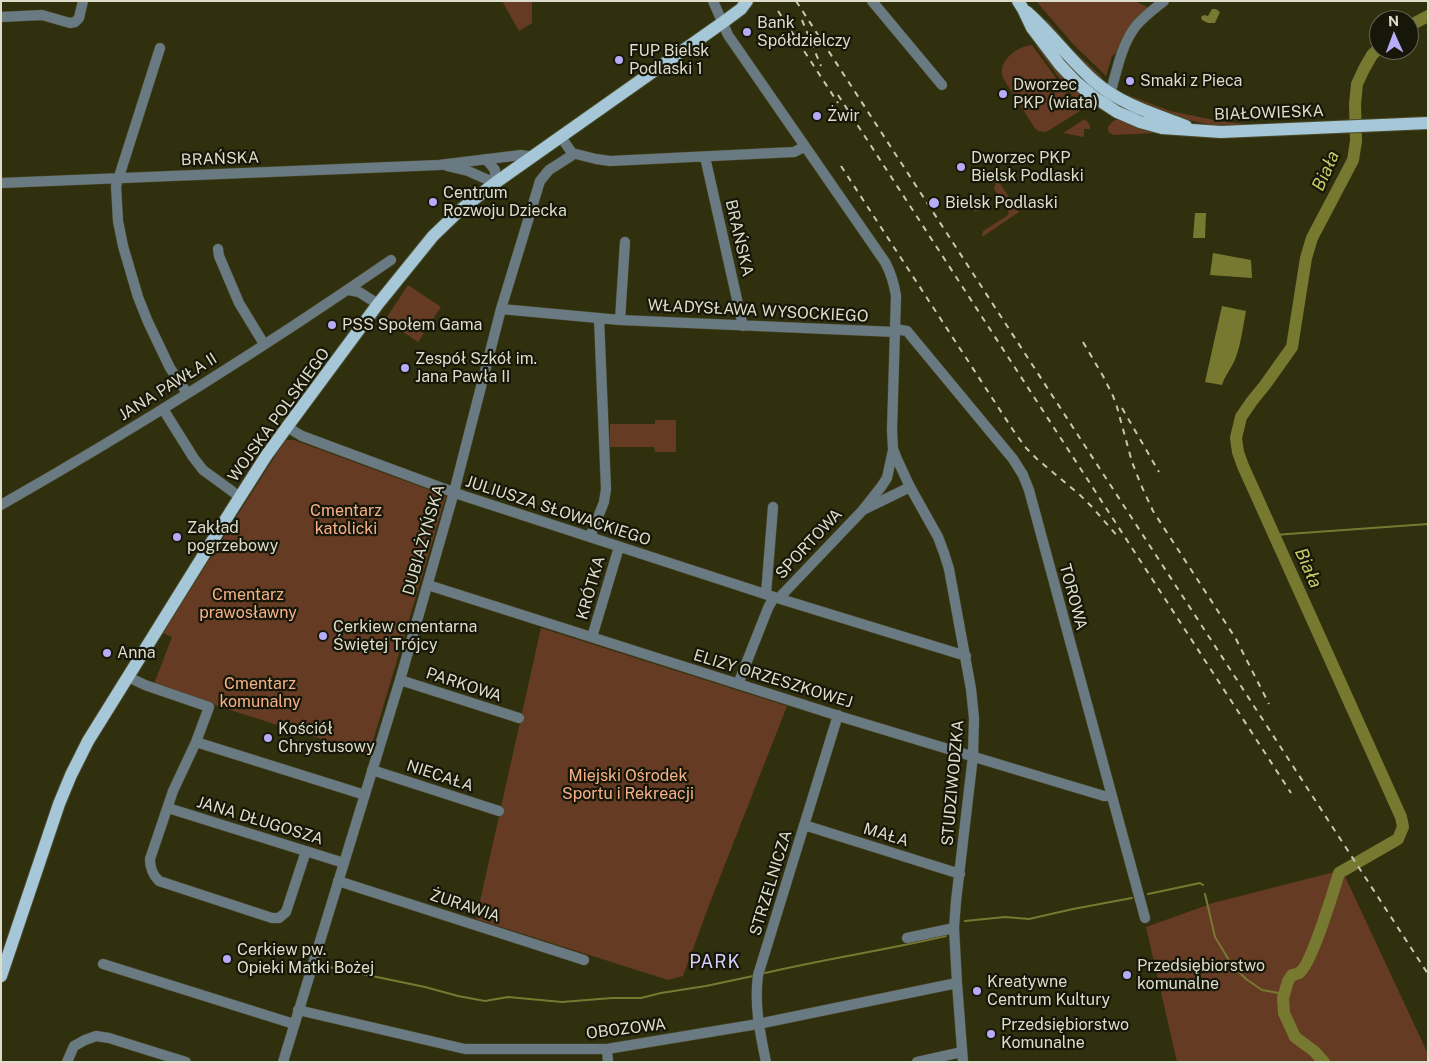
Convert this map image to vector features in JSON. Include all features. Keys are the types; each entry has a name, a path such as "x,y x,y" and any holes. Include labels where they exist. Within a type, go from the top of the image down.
{"main road":[{"name":"WOJSKA POLSKIEGO","path":"1,976 59,804 88,741 266,456 378,304 433,236 459,210 722,23 748,1"},
{"name":"BIAŁOWIESKA","path":"1021,5 1095,82 1108,100 1140,122 1162,128 1222,132 1428,123"}],"street":[{"path":"1,17 42,16 70,23 75,22 79,18 83,1"},
{"name":"SPORTOWA","path":"713,1 728,35 885,262 891,273 896,296 893,449 887,478 862,511 773,597 738,684"},
{"path":"872,1 942,85"},
{"path":"1108,100 1121,54 1133,29 1164,1"},
{"path":"160,48 116,186 118,221 123,246 138,297 148,322 170,368 187,393"},
{"path":"561,137 572,153 610,161 794,152 804,146"},
{"name":"DUBIAŻYŃSKA","path":"283,1062 428,585 501,309 540,181 549,170 571,156 572,153"},
{"name":"BRAŃSKA","path":"1,183 439,165 520,156 533,157"},
{"name":"BRAŃSKA","path":"705,157 743,326"},
{"path":"486,159 494,170 495,183"},
{"name":"BRAŃSKA","path":"439,165 468,170 479,177 495,183"},
{"path":"479,177 481,194"},
{"path":"620,320 625,242"},
{"path":"218,249 219,256 239,303 264,344"},
{"name":"JANA PAWŁA II","path":"1,504 69,466 187,393 348,290 391,260"},
{"path":"348,290 359,292 378,304"},
{"name":"WŁADYSŁAWA WYSOCKIEGO","path":"501,309 620,320 743,326 895,330"},
{"path":"590,537 604,502 606,489 599,318"},
{"name":"TOROWA","path":"895,330 907,331 1013,459 1023,475 1145,918"},
{"path":"163,408 203,470 240,497"},
{"name":"JULIUSZA SŁOWACKIEGO","path":"286,427 302,436 454,492 773,597 966,656"},
{"name":"SPORTOWA","path":"862,511 910,487 893,449"},
{"name":"STUDZIWODZKA","path":"910,487 938,537 944,552 966,656 974,718 973,756 954,928 956,983 963,1057"},
{"path":"773,507 773,597"},
{"name":"KRÓTKA","path":"592,637 619,547"},
{"name":"ELIZY ORZESZKOWEJ","path":"428,585 838,715 1104,796 1111,796"},
{"path":"128,677 145,685 209,706 196,742 173,791 150,859 150,869 159,881 272,918 279,918 286,912 306,851"},
{"name":"PARKOWA","path":"400,680 519,718"},
{"name":"STRZELNICZA","path":"766,1062 758,1024 756,989 758,975 838,715"},
{"path":"196,742 365,795"},
{"name":"NIECAŁA","path":"372,770 499,811"},
{"name":"JANA DŁUGOSZA","path":"168,808 344,863"},
{"name":"MAŁA","path":"804,825 960,874"},
{"name":"ŻURAWIA","path":"338,881 584,960"},
{"path":"907,938 954,928"},
{"path":"103,964 294,1024"},
{"name":"OBOZOWA","path":"298,1010 465,1049 607,1049 758,1024 956,983"},
{"path":"67,1062 74,1046 96,1036 110,1038 186,1062"},
{"path":"607,1049 608,1062"},
{"path":"917,1062 963,1057"}],"green space":[{"path":"502,1 532,1 532,23 519,31"},
{"path":"1036,1 1135,1 1149,8 1139,15 1128,31 1120,50 1112,56 1106,76 1073,44"},
{"path":"1047,20 1072,49 1102,77 1100,80 1045,22"},
{"path":"1032,45 1080,111 1046,132 1038,131 1034,127 1003,78 1002,72 1005,61 1009,56 1026,46"},
{"path":"1036,46 1040,46 1063,75 1088,100 1085,107 1082,109"},
{"path":"1117,91 1170,111 1219,121 1265,126 1230,127 1183,119 1161,113"},
{"path":"1085,119 1090,125 1090,129 1084,129 1084,137 1063,133"},
{"path":"1119,119 1153,130 1153,133 1114,135 1108,132 1108,127 1113,121"},
{"path":"997,179 1019,212 982,237 983,231 1009,213 994,189"},
{"path":"965,197 973,198 979,211 974,211"},
{"path":"408,285 441,307 418,342 385,320"},
{"path":"655,420 676,420 676,452 655,452 654,447 610,447 610,424 655,424"},
{"path":"287,440 294,440 446,496 369,754 154,684 172,637 163,633"},
{"name":"Miejski Ośrodek Sportu i Rekreacji","path":"541,628 787,706 683,976 668,980 476,919"},
{"path":"1342,870 1428,1054 1428,1062 1177,1062 1146,927 1213,903"}],"shaded area":[{"path":"1212,9 1220,12 1215,23 1208,23 1202,20 1201,17 1204,15 1208,16"},
{"path":"1195,213 1206,213 1205,238 1193,238"},
{"path":"1213,253 1251,260 1252,278 1210,275"},
{"path":"1222,306 1246,311 1238,352 1222,385 1205,382"}],"waterway":[{"name":"Biała","path":"1419,21 1428,16"},
{"name":"Biała","path":"1324,1062 1314,1051 1295,1037 1284,1013 1283,998 1288,981 1292,975 1299,973 1310,957 1339,873 1398,839 1403,827 1401,817 1243,466 1236,438 1241,417 1292,347 1306,258 1312,238 1353,160 1356,141 1355,104 1357,84 1369,60"},
{"path":"1274,535 1428,524"},
{"path":"1148,894 1200,883 1203,885"},
{"path":"1205,894 1215,937 1232,965 1246,979 1262,990 1284,994"},
{"path":"965,921 1005,917 1029,919 1132,898"},
{"path":"765,973 946,936"},
{"path":"324,966 485,1001 508,997 562,1002 641,998 753,976"}],"railway":[{"path":"796,1 1428,974"},
{"path":"778,11 838,103"},
{"path":"802,20 821,66"},
{"path":"838,95 1291,793"},
{"path":"841,166 1026,448 1080,495 1119,538"},
{"path":"1083,342 1113,396 1132,462 1153,511 1236,639 1269,704"},
{"path":"1122,408 1159,472"}],"place":[{"name":"Bank Spółdzielczy","path":"747,32"},
{"name":"FUP Bielsk Podlaski 1","path":"619,60"},
{"name":"Smaki z Pieca","path":"1130,81"},
{"name":"Dworzec PKP (wiata)","path":"1003,94"},
{"name":"Żwir","path":"817,116"},
{"name":"Dworzec PKP Bielsk Podlaski","path":"961,167"},
{"name":"Centrum Rozwoju Dziecka","path":"433,202"},
{"name":"Bielsk Podlaski","path":"934,203"},
{"name":"PSS Społem Gama","path":"332,325"},
{"name":"Zespół Szkół im. Jana Pawła II","path":"405,368"},
{"name":"Zakład pogrzebowy","path":"177,537"},
{"name":"Cerkiew cmentarna Świętej Trójcy","path":"323,636"},
{"name":"Anna","path":"107,653"},
{"name":"Kościół Chrystusowy","path":"268,738"},
{"name":"Cerkiew pw. Opieki Matki Bożej","path":"227,959"},
{"name":"Przedsiębiorstwo komunalne","path":"1127,975"},
{"name":"Kreatywne Centrum Kultury","path":"977,991"},
{"name":"Przedsiębiorstwo Komunalne","path":"991,1034"}],"district":[{"name":"PARK","path":"715,962"}],"park label":[{"name":"Cmentarz katolicki","path":"346,520"},
{"name":"Cmentarz prawosławny","path":"248,604"},
{"name":"Cmentarz komunalny","path":"260,693"}]}
